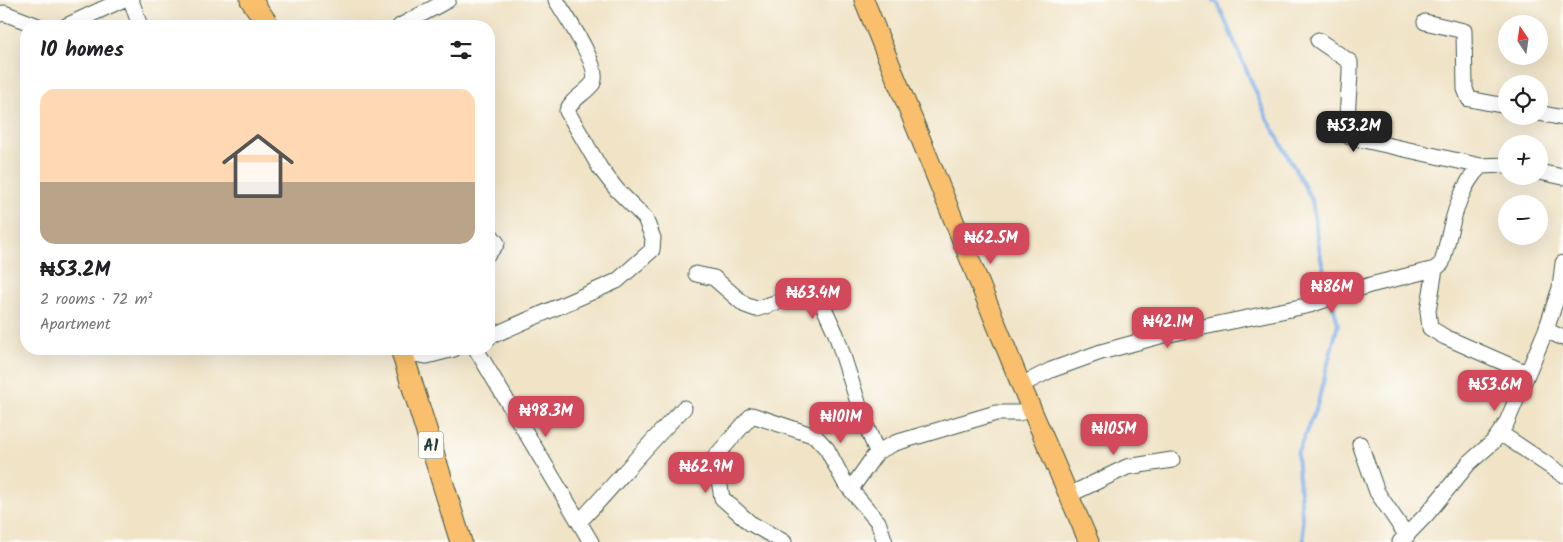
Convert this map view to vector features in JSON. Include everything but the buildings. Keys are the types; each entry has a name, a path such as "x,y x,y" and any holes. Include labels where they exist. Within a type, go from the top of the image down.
{"highway":[{"path":"251,0 265,20"},
{"name":"A1","path":"403,355 461,542"}],"main road":[{"path":"864,0 1021,385 1089,542"}],"street":[{"path":"79,20 122,0"},
{"path":"131,0 138,20"},
{"path":"411,20 448,0"},
{"path":"495,334 617,281 652,250 653,238 645,218 617,190 600,168 567,111 571,102 594,82 595,76 593,63 556,0"},
{"path":"0,14 4,13 22,20"},
{"path":"1425,22 1464,31 1465,90 1469,99 1498,104"},
{"path":"1318,40 1350,62 1351,87 1346,120 1350,137 1480,166 1498,165"},
{"path":"1548,115 1563,118"},
{"path":"1021,385 1051,370 1110,349 1160,336 1310,305 1370,285 1422,274 1435,269 1442,263 1466,184 1480,166"},
{"path":"1548,174 1563,177"},
{"path":"1360,444 1377,492 1403,539 1469,463 1493,442 1506,424 1546,330 1560,288 1563,263"},
{"path":"1435,269 1428,311 1430,328 1445,337 1527,373"},
{"path":"696,274 714,278 745,305 756,309 806,293 820,299 836,334 863,418 877,452"},
{"path":"1546,330 1563,338"},
{"path":"480,355 591,542"},
{"path":"579,522 612,489 660,431 684,408"},
{"path":"851,489 877,452 895,443 952,424 996,413 1019,413 1032,410"},
{"path":"784,542 750,523 722,498 715,457 752,415 814,436 827,449 851,489 878,522 885,542"},
{"path":"1500,433 1563,475"},
{"path":"1069,495 1127,467 1172,460"}],"waterway":[{"path":"1213,0 1218,4 1267,118 1312,200 1321,259 1330,294"},
{"path":"1304,542 1297,454 1317,406 1338,324 1332,301"}]}
